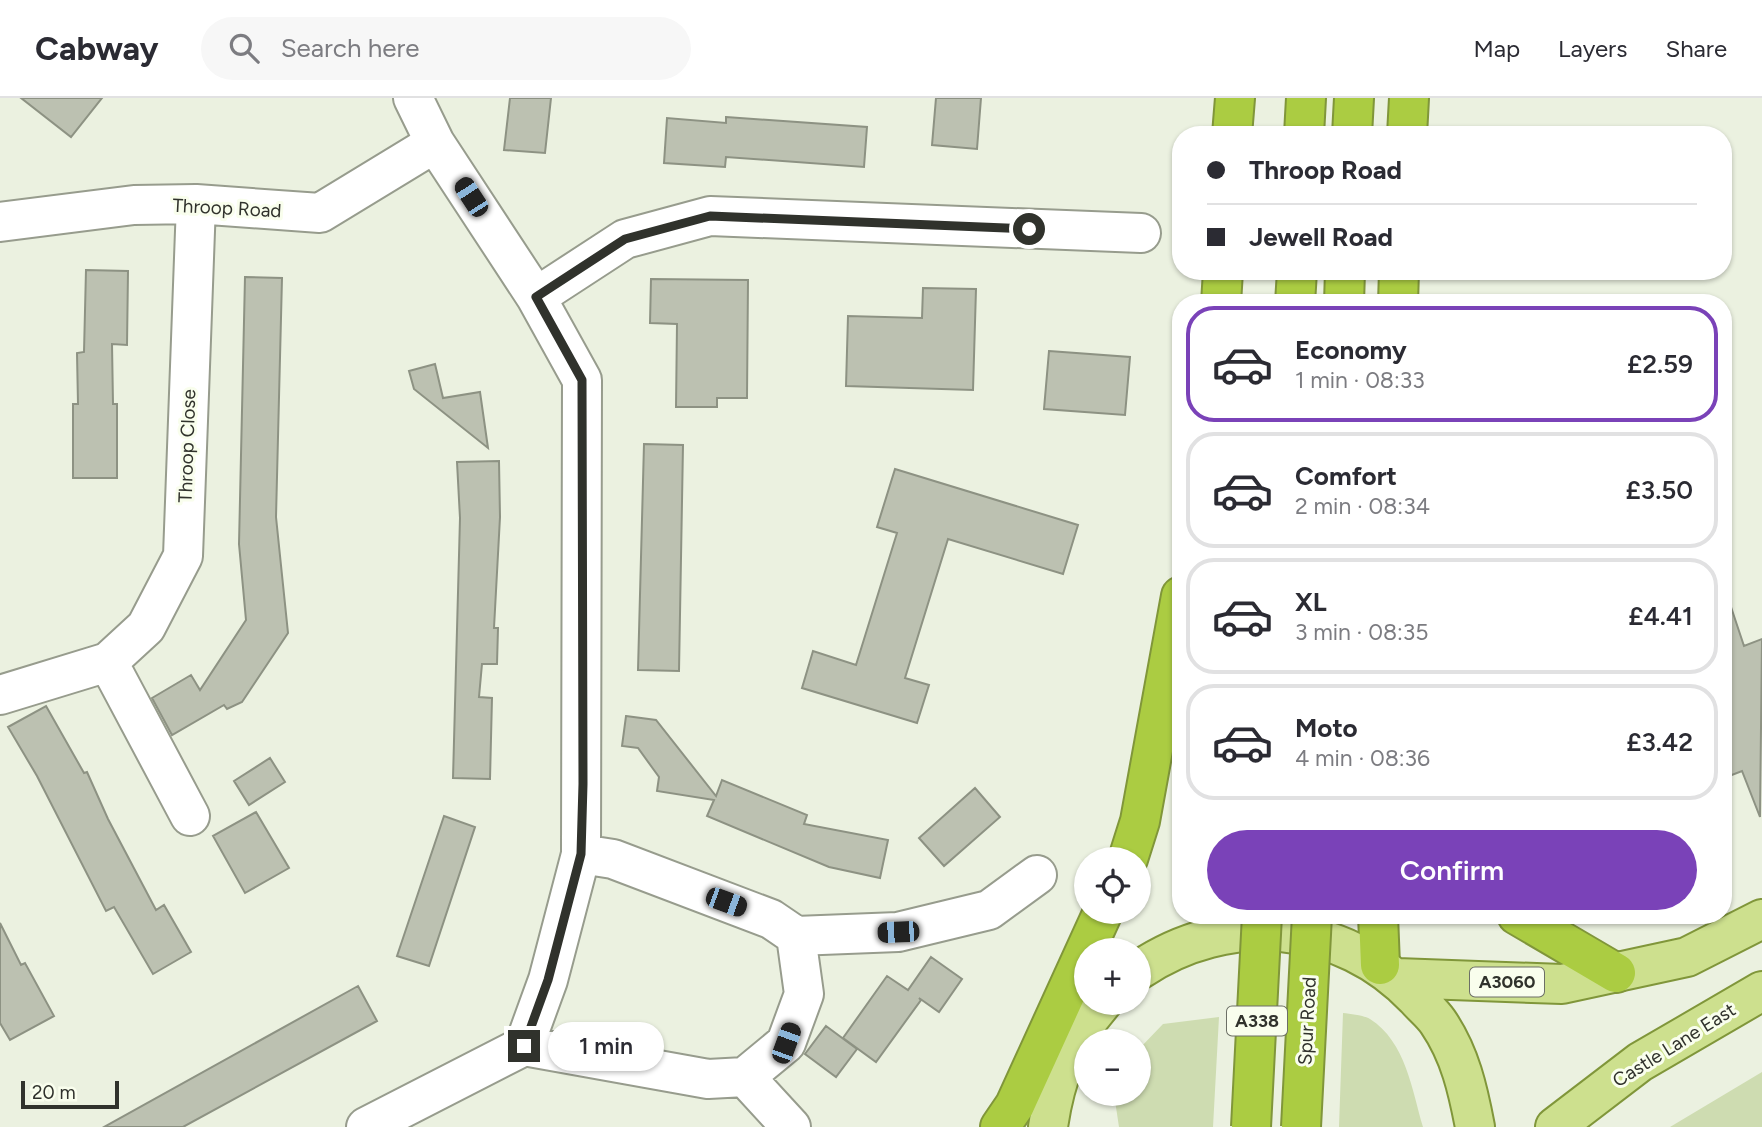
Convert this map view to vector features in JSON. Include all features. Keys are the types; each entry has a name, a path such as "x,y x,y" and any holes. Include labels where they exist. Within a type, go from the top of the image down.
{"highway":[{"path":"1233,126 1235,98"},
{"path":"1304,126 1306,98"},
{"path":"1353,126 1354,98"},
{"path":"1407,126 1409,98"},
{"path":"1132,847 1140,821 1172,645"},
{"path":"1000,1127 1015,1105 1098,924"},
{"name":"A338","path":"1251,1127 1262,924"},
{"name":"Spur Road","path":"1301,1127 1312,924"},
{"path":"1380,924 1389,972"},
{"path":"1532,924 1616,973"}],"main road":[{"name":"A3060","path":"1389,972 1562,984 1687,957 1762,919"},
{"path":"1151,962 1165,953 1218,934 1274,930 1330,941 1389,972 1437,1021 1464,1074 1475,1127"},
{"name":"Castle Lane East","path":"1555,1127 1640,1062 1762,991"},
{"path":"1048,1127 1054,1086 1088,1015"}],"street":[{"path":"413,98 435,143 536,297 582,380 581,854 548,980 524,1046"},
{"name":"Throop Road","path":"0,222 134,205 196,204 320,214 435,143"},
{"name":"Throop Close","path":"0,695 108,662 146,627 183,556 196,204"},
{"path":"536,297 625,239 710,216 1141,233"},
{"path":"108,662 190,816"},
{"path":"581,854 613,859 771,919 796,936 898,932 989,910 1037,875"},
{"path":"366,1127 524,1046 708,1079 745,1077 786,1043 804,994 796,936"},
{"path":"745,1077 791,1127"}],"green space":[{"path":"1343,1013 1370,1019 1392,1040 1406,1068 1423,1127 1339,1127"},
{"path":"1219,1017 1213,1127 1119,1127 1116,1106 1151,1106 1151,1036 1163,1024"},
{"path":"1762,1072 1762,1127 1670,1127"}],"building":[{"path":"21,98 102,98 71,137"},
{"path":"510,98 551,98 545,153 504,150"},
{"path":"936,98 981,98 977,149 932,145"},
{"path":"726,117 867,127 864,167 726,157 725,167 664,163 667,118 726,123"},
{"path":"86,270 128,271 127,345 112,344 113,404 117,404 117,478 73,478 73,404 78,404 77,353 84,352"},
{"path":"245,277 282,278 276,517 288,633 242,702 227,709 224,705 172,735 152,698 191,675 200,690 246,620 239,544"},
{"path":"651,279 748,280 747,398 717,398 717,407 676,407 677,324 650,323"},
{"path":"923,288 976,289 973,390 846,386 848,316 922,318"},
{"path":"1049,351 1130,357 1125,415 1044,409"},
{"path":"435,364 443,398 480,392 488,448 414,389 409,371"},
{"path":"644,444 683,445 679,671 638,670"},
{"path":"499,461 500,517 494,628 498,628 497,664 482,664 479,697 492,698 490,779 453,778 460,518 457,462"},
{"path":"895,469 1078,525 1063,574 948,539 905,678 929,685 917,723 802,688 813,651 856,665 897,533 877,527"},
{"path":"1732,610 1744,646 1762,639 1760,817 1742,771 1732,775"},
{"path":"46,706 84,773 87,772 108,819 156,910 164,905 191,952 153,974 114,907 106,911 37,776 8,727"},
{"path":"626,716 656,720 716,796 722,780 807,815 804,824 888,840 880,878 829,867 707,816 714,800 657,791 659,777 638,748 622,746"},
{"path":"270,758 285,782 249,805 234,781"},
{"path":"975,788 1000,817 944,866 919,838"},
{"path":"256,812 289,868 245,893 213,836"},
{"path":"444,816 475,827 429,966 397,956"},
{"path":"0,923 21,965 25,963 54,1016 10,1040 0,1023"},
{"path":"931,957 962,979 939,1012 919,998 921,1000 876,1062 843,1038 887,976 908,990"},
{"path":"358,986 377,1021 183,1127 104,1127"},
{"path":"826,1026 857,1049 836,1077 805,1054"}],"route":[{"path":"524,1046 548,980 581,854 583,784 582,380 536,297 625,239 710,216 1029,229"}]}
